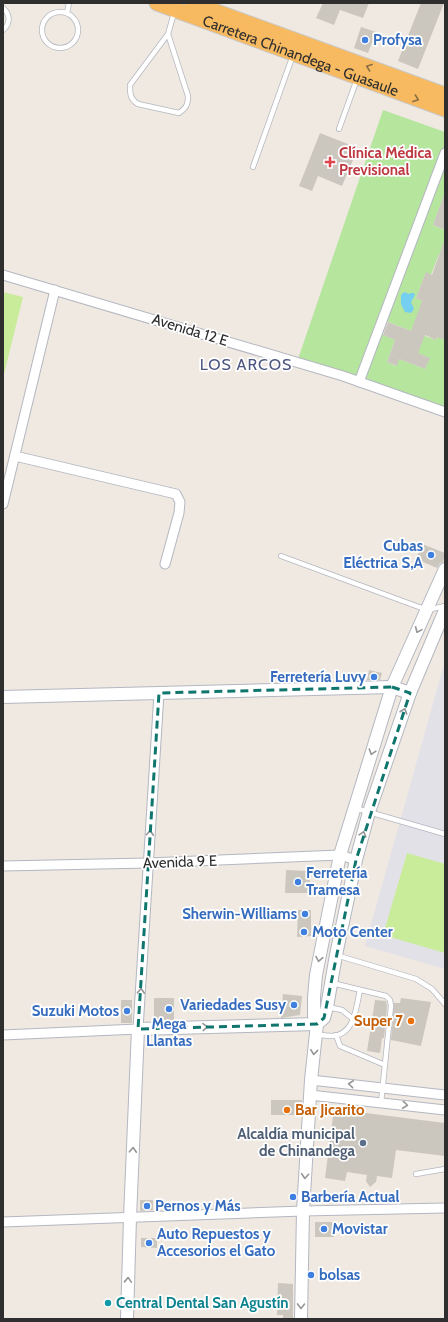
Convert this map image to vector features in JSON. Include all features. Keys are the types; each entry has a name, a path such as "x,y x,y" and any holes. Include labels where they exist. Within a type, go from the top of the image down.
{"highway":[{"name":"Carretera Chinandega - Guasaule","path":"156,3 445,109"},
{"name":"Carretera Chinandega - Guasaule","path":"192,3 445,95"}],"street":[{"path":"359,382 445,153"},
{"name":"Avenida 12 E","path":"3,275 359,382 445,412"},
{"path":"3,504 55,290"},
{"path":"15,456 176,494 180,502 179,513 165,564"},
{"path":"301,1319 303,1211 311,1080 317,1029 314,1016 316,975 340,855 392,686 445,569"},
{"path":"317,1029 324,1018 327,1007 336,955 356,860 369,812 410,692 445,610"},
{"path":"3,696 392,686 410,692"},
{"path":"127,1319 138,1030 159,693"},
{"name":"Avenida 9 E","path":"3,866 148,864 340,855 356,860"},
{"path":"3,1035 138,1030 317,1029"},
{"path":"311,1080 445,1095"},
{"path":"310,1095 445,1110"},
{"path":"3,1222 303,1211 445,1208"}],"lane":[{"path":"67,12 69,3"},
{"path":"3,8 6,10 9,17 8,26 3,30"},
{"path":"168,34 188,96 188,104 185,109 179,113 138,104 132,100 130,95 130,85 168,34 175,10"},
{"path":"55,12 67,12 76,20 79,31 74,42 64,48 53,48 44,40 41,29 45,18 55,12"},
{"path":"253,166 293,54"},
{"path":"339,129 358,78"},
{"path":"281,556 427,610 445,606"},
{"path":"355,808 445,834"},
{"path":"336,955 416,979 432,989 445,1004"},
{"path":"331,983 386,996 390,1000 391,1006 381,1103"},
{"path":"317,1029 336,1035 348,1029 354,1020 360,990"},
{"path":"327,1007 342,1010 354,1020"},
{"path":"336,1035 340,1046 385,1065"},
{"path":"416,1174 445,1169"}],"highlighted area":[{"path":"392,687 410,693 356,860 324,1018 317,1024 138,1029 159,693"}],"shaded area":[{"path":"445,661 445,969 365,946"}],"green space":[{"path":"383,110 445,132 445,193 433,225 445,230 445,242 442,250 445,251 445,256 439,254 431,275 426,273 416,298 422,301 425,336 436,340 437,337 441,338 445,326 445,334 443,339 445,340 445,414 297,362","holes":["386,321 424,336 406,348 429,358 425,369 399,359 396,366 387,362 395,340 381,334"]},
{"path":"3,292 23,297 3,378"},
{"path":"407,853 445,864 445,953 383,935"}],"water":[{"path":"404,292 409,294 414,293 415,295 411,302 414,309 411,313 405,312 401,304 401,295"}],"building":[{"path":"323,3 369,3 363,18 340,10 334,25 316,18"},
{"path":"421,3 444,3 418,69 398,61"},
{"name":"Profysa","path":"361,27 376,32 368,53 354,48"},
{"name":"Clínica Médica Previsional","path":"320,133 358,148 342,186 318,176 312,191 299,186"},
{"path":"444,195 445,196 445,230 433,225"},
{"path":"444,241 445,340 437,337 436,340 425,335 418,353 430,358 425,369 399,359 397,366 387,362 395,340 383,335 388,322 411,331 422,301 416,298 426,272 432,275"},
{"name":"Cubas Eléctrica S,A","path":"422,544 445,553 443,562 440,563 437,568 416,559"},
{"name":"Ferretería Luvy","path":"369,670 382,673 380,680 367,680"},
{"name":"Ferretería Tramesa","path":"286,870 310,871 310,893 285,893"},
{"path":"298,910 311,910 311,936 297,937"},
{"name":"Variedades Susy","path":"283,994 302,996 300,1015 281,1018"},
{"path":"154,998 174,998 174,1020 154,1020"},
{"name":"Super 7","path":"401,998 431,1002 421,1046 391,1040 394,1003 400,1003"},
{"name":"Suzuki Motos","path":"121,1000 132,1000 132,1023 121,1023"},
{"path":"375,1000 386,1001 387,1006 384,1038 382,1038 380,1053 367,1051"},
{"path":"271,1100 302,1100 301,1115 271,1115"},
{"name":"Alcaldía municipal de Chinandega","path":"334,1109 445,1123 445,1156 396,1150 392,1178 377,1176 376,1182 370,1187 366,1181 367,1175 347,1172 345,1181 325,1178"},
{"name":"Pernos y Más","path":"140,1200 153,1200 153,1210 140,1211"},
{"name":"Movistar","path":"315,1222 334,1222 334,1237 315,1237"},
{"name":"Auto Repuestos y Accesorios el Gato","path":"141,1238 157,1238 157,1248 141,1247"},
{"path":"278,1283 293,1284 293,1319 283,1319 283,1315 277,1315"}],"place":[{"name":"Profysa","path":"365,40"},
{"name":"Clínica Médica Previsional","path":"330,162"},
{"name":"Cubas Eléctrica S,A","path":"431,555"},
{"name":"Ferretería Luvy","path":"374,677"},
{"name":"Ferretería Tramesa","path":"298,882"},
{"name":"Sherwin-Williams","path":"305,914"},
{"name":"Moto Center","path":"304,932"},
{"name":"Variedades Susy","path":"294,1005"},
{"name":"Mega Llantas","path":"169,1009"},
{"name":"Suzuki Motos","path":"127,1011"},
{"name":"Super 7","path":"411,1021"},
{"name":"Bar Jicarito","path":"287,1110"},
{"name":"Alcaldía municipal de Chinandega","path":"363,1143"},
{"name":"Barbería Actual","path":"293,1197"},
{"name":"Pernos y Más","path":"147,1206"},
{"name":"Movistar","path":"324,1229"},
{"name":"Auto Repuestos y Accesorios el Gato","path":"149,1243"},
{"name":"bolsas","path":"311,1275"},
{"name":"Central Dental San Agustín","path":"108,1303"}],"district":[{"name":"LOS ARCOS","path":"246,364"}]}
